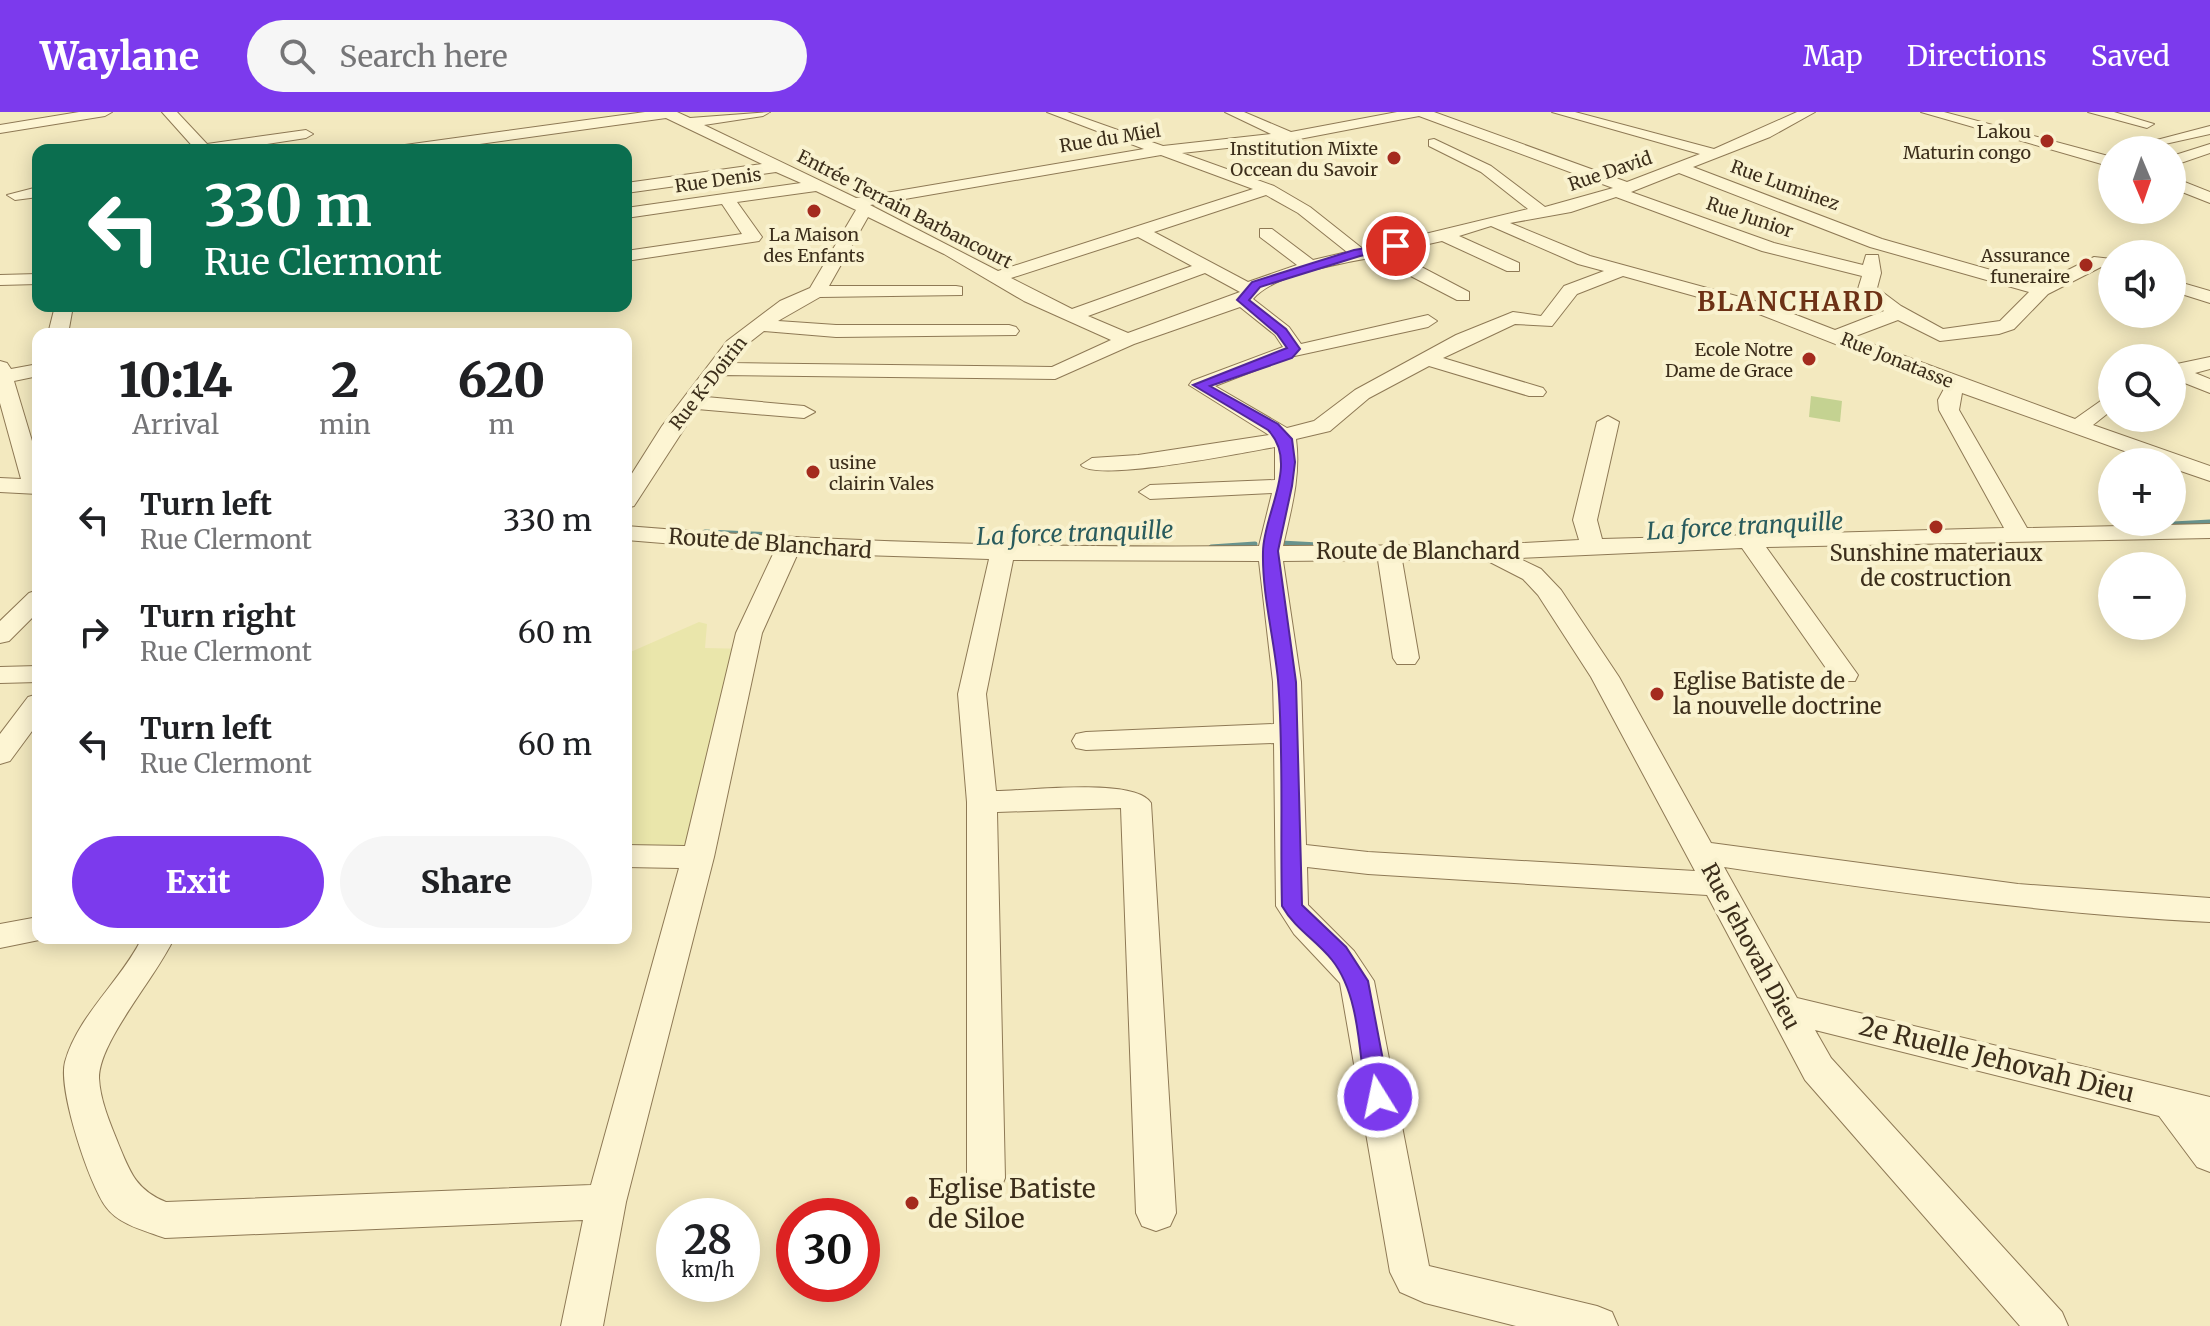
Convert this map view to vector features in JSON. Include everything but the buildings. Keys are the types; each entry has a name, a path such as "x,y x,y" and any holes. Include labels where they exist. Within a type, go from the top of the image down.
{"street":[{"path":"0,129 105,112"},
{"path":"169,112 199,144"},
{"path":"685,123 763,112"},
{"path":"1054,112 1268,189 1366,251 1463,296"},
{"path":"1232,112 1289,137"},
{"path":"1322,112 1352,124"},
{"name":"Rue du Miel","path":"859,206 1166,150 1289,137 1420,112"},
{"name":"Rue Junior","path":"1420,112 1768,247 1872,273"},
{"path":"1466,112 1492,121"},
{"path":"1559,112 1713,153"},
{"name":"Rue David","path":"717,369 1055,373 1127,340 1246,295 1310,266 1417,242 1491,221 1542,212 1621,190 1765,134 1808,112"},
{"path":"1928,112 2098,158"},
{"path":"2095,112 2147,124"},
{"path":"447,144 667,113"},
{"name":"Entrée Terrain Barbancourt","path":"667,113 859,206 1070,316 1127,340"},
{"path":"2183,136 2210,130"},
{"path":"238,144 306,134"},
{"path":"1434,143 1486,169 1542,212"},
{"path":"2186,156 2210,148"},
{"path":"632,187 776,167"},
{"name":"Rue Luminez","path":"1680,168 1876,243 2042,290"},
{"name":"Rue Denis","path":"632,212 816,186"},
{"path":"2186,188 2210,198"},
{"path":"998,277 1268,189"},
{"path":"15,195 32,193"},
{"path":"632,255 753,237 727,199"},
{"path":"859,206 817,292 956,291"},
{"name":"Rue Jonatasse","path":"1491,221 1584,260 1766,310 1957,384 2210,474"},
{"path":"1138,230 1246,295 1282,331 1294,346 1292,352"},
{"path":"1266,233 1310,266"},
{"path":"1444,235 1513,267"},
{"path":"1876,243 1867,289 1894,310 1940,335 1992,330 2007,325 2042,290 2098,262"},
{"path":"1070,316 1203,268"},
{"path":"1092,465 1138,462 1283,437 1322,426 1362,394 1427,358 1513,318 1545,322 1563,304 1570,290 1623,270"},
{"path":"0,280 32,279"},
{"path":"2186,289 2210,297"},
{"name":"Rue K-Doirin","path":"632,492 734,345 787,305 817,292"},
{"path":"1837,336 1891,317 1894,310"},
{"path":"1428,321 1292,352 1199,385 1273,427 1283,437 1288,462 1270,551 1287,682 1292,906 1296,916 1338,953 1357,981 1414,1279 1597,1326"},
{"path":"758,325 836,331 1009,331"},
{"path":"1427,358 1536,392"},
{"path":"2186,368 2210,363"},
{"path":"32,370 2,372 32,473"},
{"path":"2186,377 2210,387"},
{"path":"1957,384 1948,400 1949,410 2019,534"},
{"path":"692,402 804,412"},
{"path":"2077,428 2098,411"},
{"path":"1593,549 1585,520 1589,491 1608,422"},
{"path":"0,485 32,486"},
{"path":"1150,492 1285,486"},
{"name":"Route de Blanchard","path":"632,533 789,546 1002,555 1485,552 1593,549 1677,542 2210,531"},
{"path":"1750,542 1845,675"},
{"path":"582,1326 606,1202 698,857 749,633 789,546"},
{"path":"1389,552 1406,658"},
{"name":"Rue Jehovah Dieu","path":"1485,552 1523,568 1548,590 1605,677 1783,1008 1829,1084 2047,1326"},
{"path":"986,1178 982,802 972,694 1002,555"},
{"path":"0,609 32,603"},
{"path":"0,635 32,604"},
{"path":"0,675 32,674"},
{"path":"0,754 32,711"},
{"path":"1086,741 1286,733"},
{"path":"982,802 1126,798 1136,803 1156,1213"},
{"path":"1701,853 1953,891 2131,907 2210,910"},
{"path":"1291,854 1368,863 1719,884"},
{"path":"632,856 698,857"},
{"path":"0,936 32,930"},
{"path":"156,944 149,962 84,1058 81,1078 120,1195 133,1207 165,1220 606,1202"},
{"name":"2e Ruelle Jehovah Dieu","path":"1783,1008 2210,1113"},
{"path":"2169,1101 2210,1155"}],"shaded area":[{"path":"699,622 707,624 705,648 750,649 690,846 632,851 632,651"}],"green space":[{"path":"1811,396 1842,401 1840,422 1809,417"}],"waterway":[{"name":"La force tranquille","path":"2186,523 2210,522"},
{"name":"La force tranquille","path":"705,532 777,535"},
{"name":"La force tranquille","path":"1281,543 1337,546"},
{"name":"La force tranquille","path":"1211,547 1255,544"}],"place":[{"name":"Lakou Maturin congo","path":"2047,141"},
{"name":"Institution Mixte Occean du Savoir","path":"1394,158"},
{"name":"La Maison des Enfants","path":"814,211"},
{"name":"Assurance funeraire","path":"2086,265"},
{"name":"Ecole Notre Dame de Grace","path":"1809,359"},
{"name":"usine clairin Vales","path":"813,472"},
{"name":"Sunshine materiaux de costruction","path":"1936,527"},
{"name":"Eglise Batiste de la nouvelle doctrine","path":"1657,694"},
{"name":"Eglise Batiste de Siloe","path":"912,1203"}],"district":[{"name":"BLANCHARD","path":"1791,301"}],"route":[{"path":"1378,1097 1357,981 1338,953 1296,916 1292,906 1287,682 1270,551 1285,486 1288,462 1285,439 1273,427 1199,385 1287,355 1294,349 1282,331 1243,300 1256,284 1310,266 1396,246"}]}
